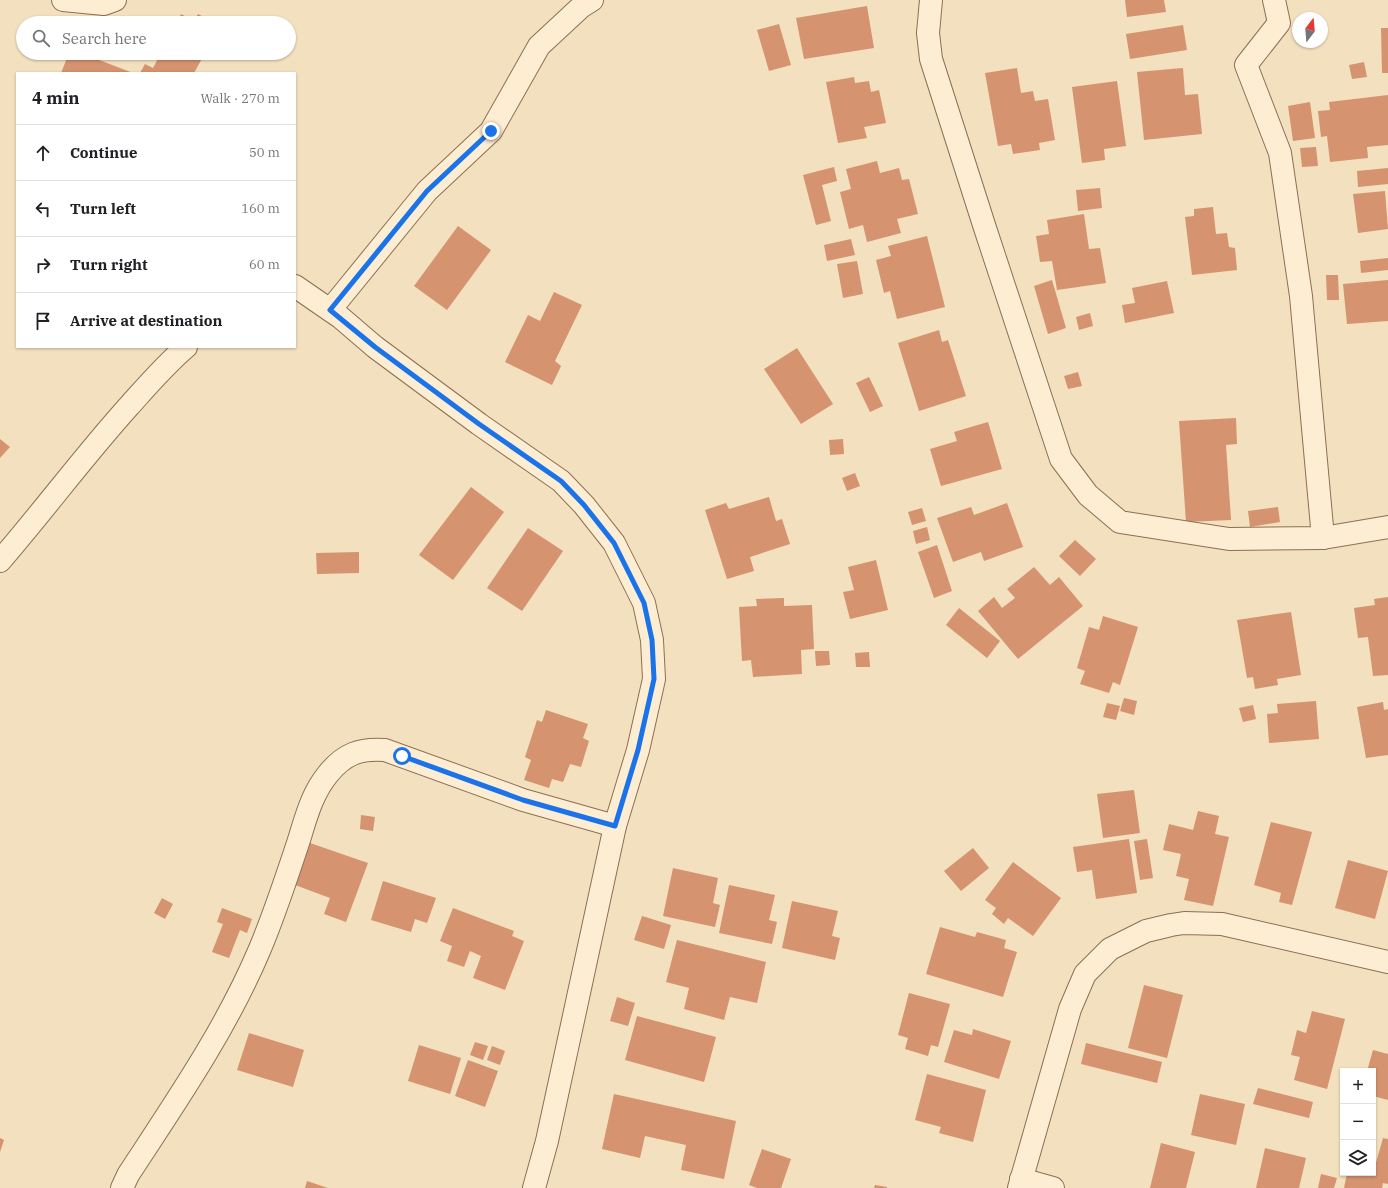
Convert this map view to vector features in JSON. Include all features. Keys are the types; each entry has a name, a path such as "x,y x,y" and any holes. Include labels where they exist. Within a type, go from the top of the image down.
{"street":[{"path":"63,0 104,4 115,0"},
{"path":"330,310 427,191 491,131 539,46 581,7 592,0"},
{"path":"931,0 928,33 931,59 1061,459 1088,495 1120,522 1229,539 1323,538 1388,527"},
{"path":"1274,0 1279,23 1246,66 1280,152 1301,296 1323,538"},
{"path":"296,287 330,310 375,347 479,424 561,481 584,505 614,543 644,603 652,640 654,679 638,750 615,826 549,1133 534,1188"},
{"path":"0,561 45,508 96,443 144,389 185,348"},
{"path":"122,1188 128,1175 201,1062 229,1013 260,951 298,842 307,810 328,774 346,755 374,749 386,750 523,800 615,826"},
{"path":"1053,1188 1020,1184 1070,1009 1085,974 1110,949 1146,931 1158,928 1184,923 1222,924 1388,962"}],"building":[{"path":"1125,0 1164,0 1166,12 1127,17"},
{"path":"867,6 874,48 804,59 796,18"},
{"path":"779,24 791,65 769,71 757,30"},
{"path":"1183,25 1187,50 1130,59 1126,34"},
{"path":"1381,28 1388,28 1388,73 1382,73"},
{"path":"66,60 99,60 130,72 61,72"},
{"path":"157,60 201,60 195,72 141,72 145,64 153,68"},
{"path":"1364,62 1367,77 1352,79 1349,65"},
{"path":"1017,68 1021,93 1033,91 1035,101 1048,99 1055,140 1039,143 1040,150 1013,154 1011,144 998,146 985,73"},
{"path":"1183,68 1185,95 1198,94 1202,134 1144,140 1137,72"},
{"path":"854,77 855,83 869,81 871,92 879,90 886,123 864,127 867,138 838,143 826,82"},
{"path":"1117,81 1126,146 1104,149 1105,160 1082,163 1072,87"},
{"path":"1388,95 1388,145 1367,147 1368,158 1330,162 1327,136 1321,137 1318,111 1330,110 1329,102"},
{"path":"1310,102 1315,138 1293,141 1288,106"},
{"path":"1316,147 1318,166 1302,167 1300,148"},
{"path":"877,161 880,173 899,168 902,180 909,179 918,214 897,219 901,233 867,242 863,225 849,229 840,192 851,189 846,169"},
{"path":"834,167 837,181 822,185 831,221 816,225 803,175"},
{"path":"1388,168 1388,184 1358,187 1357,171"},
{"path":"1100,188 1102,208 1078,211 1076,190"},
{"path":"1385,191 1388,229 1358,233 1353,194"},
{"path":"1213,207 1216,234 1227,233 1229,247 1235,248 1237,270 1192,275 1185,217 1194,216 1194,209"},
{"path":"1084,214 1089,249 1100,248 1106,283 1057,290 1052,261 1040,262 1036,236 1049,234 1047,220"},
{"path":"458,226 491,250 447,310 414,286"},
{"path":"927,236 945,307 897,319 890,291 884,293 876,260 891,256 888,246"},
{"path":"851,239 855,255 827,261 824,245"},
{"path":"1388,258 1388,270 1361,273 1360,261"},
{"path":"857,261 863,294 843,298 837,264"},
{"path":"1326,275 1338,275 1339,300 1327,300"},
{"path":"1052,280 1066,328 1048,334 1034,286"},
{"path":"1388,280 1388,321 1347,324 1343,284"},
{"path":"1167,281 1174,313 1125,323 1122,305 1135,303 1132,288"},
{"path":"554,292 582,305 555,361 561,366 552,385 505,362 528,315 540,321"},
{"path":"1090,313 1093,326 1079,330 1076,317"},
{"path":"939,330 942,342 948,340 966,396 919,411 898,343"},
{"path":"797,348 833,404 801,424 764,369"},
{"path":"1078,372 1082,386 1068,389 1064,376"},
{"path":"869,377 883,406 870,412 856,383"},
{"path":"1236,418 1237,444 1226,445 1231,520 1186,522 1179,421"},
{"path":"988,422 1002,469 941,486 930,449 957,441 954,432"},
{"path":"0,439 10,447 0,458"},
{"path":"843,439 844,454 830,455 829,440"},
{"path":"855,473 860,486 847,491 842,478"},
{"path":"471,487 504,512 453,580 419,555"},
{"path":"769,497 776,521 782,519 790,544 750,557 754,571 727,579 705,510 726,503 729,509"},
{"path":"1007,503 1023,547 984,561 981,552 953,562 937,518 971,507 974,515"},
{"path":"1278,507 1280,522 1250,527 1248,511"},
{"path":"922,508 926,521 912,525 908,512"},
{"path":"927,527 930,540 916,544 913,531"},
{"path":"528,528 563,551 522,611 487,588"},
{"path":"1075,540 1096,559 1080,576 1059,556"},
{"path":"937,545 952,591 934,598 918,552"},
{"path":"359,552 359,573 317,574 316,553"},
{"path":"876,560 888,610 850,619 843,592 854,590 848,567"},
{"path":"1034,567 1050,585 1059,577 1083,606 1018,659 978,611 994,597 1002,608 1015,598 1007,589"},
{"path":"1388,597 1388,675 1373,676 1368,637 1358,638 1354,608 1375,605 1374,599"},
{"path":"784,598 784,606 812,605 814,649 801,650 802,674 753,677 751,660 742,661 739,607 757,606 756,599"},
{"path":"959,608 1000,641 987,658 946,625"},
{"path":"1291,612 1301,675 1277,679 1278,685 1255,689 1253,677 1247,678 1237,620"},
{"path":"1103,616 1138,627 1120,685 1113,682 1109,693 1080,684 1085,671 1077,668 1089,627 1099,630"},
{"path":"815,651 829,651 830,665 816,666"},
{"path":"869,652 870,667 856,667 855,653"},
{"path":"1124,698 1137,701 1134,715 1120,711"},
{"path":"1316,701 1319,739 1269,743 1267,714 1278,713 1277,704"},
{"path":"1383,702 1384,710 1388,709 1388,755 1366,758 1357,707"},
{"path":"1107,703 1120,706 1116,720 1103,717"},
{"path":"1253,705 1256,719 1243,722 1239,708"},
{"path":"546,710 588,724 583,738 589,741 581,767 570,764 563,782 552,779 549,788 524,780 531,760 525,757 537,720 542,722"},
{"path":"1134,790 1140,833 1103,838 1097,794"},
{"path":"1198,811 1219,816 1215,834 1229,837 1213,906 1184,900 1189,879 1176,876 1181,854 1163,850 1169,824 1193,830"},
{"path":"361,815 375,817 373,831 360,829"},
{"path":"1271,822 1312,832 1292,905 1279,902 1281,893 1254,885"},
{"path":"1129,839 1137,893 1096,899 1092,870 1077,872 1073,847"},
{"path":"1147,839 1153,878 1140,880 1134,841"},
{"path":"310,843 368,863 346,922 324,914 330,898 295,885"},
{"path":"973,848 989,868 961,891 944,871"},
{"path":"1348,860 1388,871 1375,919 1335,908"},
{"path":"1013,862 1061,898 1033,936 1008,918 1004,924 992,914 996,908 985,900"},
{"path":"673,868 718,878 713,903 720,905 715,927 663,916"},
{"path":"383,881 436,898 427,923 415,919 411,932 371,920"},
{"path":"729,885 775,895 769,920 777,922 772,944 719,933"},
{"path":"162,898 173,904 165,919 154,913"},
{"path":"792,901 838,911 832,936 840,938 835,960 782,948"},
{"path":"222,908 252,919 247,933 240,930 229,958 212,952 223,924 217,922"},
{"path":"453,908 514,931 512,936 524,941 505,990 473,978 481,956 470,951 464,967 447,961 452,946 440,941"},
{"path":"642,916 671,925 664,949 634,940"},
{"path":"940,927 975,937 977,932 1006,940 1004,948 1017,952 1003,997 926,974"},
{"path":"677,940 766,962 757,1003 730,997 724,1020 684,1009 689,988 666,982"},
{"path":"1144,985 1183,995 1167,1058 1128,1048"},
{"path":"909,993 950,1004 938,1047 931,1045 928,1056 905,1049 908,1038 898,1035"},
{"path":"617,997 635,1003 628,1026 610,1021"},
{"path":"1312,1011 1345,1019 1327,1089 1294,1080 1300,1057 1291,1055 1297,1030 1306,1033"},
{"path":"637,1016 716,1037 704,1082 625,1060"},
{"path":"973,1029 1011,1041 999,1079 944,1062 954,1030 972,1035"},
{"path":"249,1033 304,1050 293,1087 237,1070"},
{"path":"475,1042 488,1046 483,1060 470,1055"},
{"path":"1086,1043 1162,1062 1157,1083 1081,1064"},
{"path":"419,1045 461,1058 450,1094 408,1081"},
{"path":"492,1046 505,1051 500,1065 487,1060"},
{"path":"1373,1050 1388,1054 1388,1100 1376,1097 1376,1068 1368,1068"},
{"path":"468,1060 498,1071 485,1107 455,1096"},
{"path":"927,1074 986,1090 973,1142 939,1133 941,1127 915,1120"},
{"path":"1258,1088 1313,1102 1309,1118 1253,1104"},
{"path":"614,1094 736,1121 724,1179 681,1170 686,1145 645,1136 640,1158 602,1149"},
{"path":"1200,1094 1245,1104 1236,1145 1191,1135"},
{"path":"0,1138 4,1140 0,1152"},
{"path":"1383,1138 1388,1139 1388,1184 1383,1183 1382,1188 1344,1188 1346,1176 1376,1176 1376,1162"},
{"path":"1161,1143 1195,1152 1186,1188 1150,1188"},
{"path":"1265,1148 1306,1158 1299,1188 1256,1188"},
{"path":"762,1149 791,1159 781,1188 757,1188 749,1185"},
{"path":"1321,1174 1337,1178 1334,1188 1318,1188"},
{"path":"307,1181 328,1188 305,1188"},
{"path":"875,1185 887,1187 887,1188 874,1188"}],"route":[{"path":"402,756 523,800 615,826 638,750 654,679 652,640 644,603 614,543 584,505 561,481 479,424 375,347 330,310 385,245 427,191 491,131"}]}
